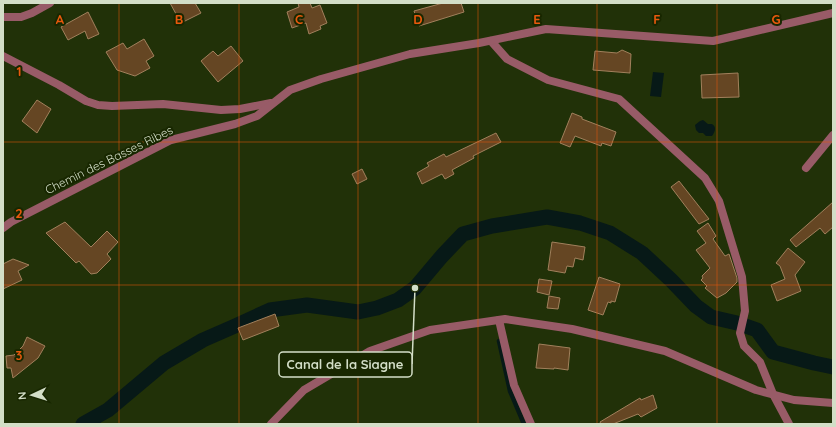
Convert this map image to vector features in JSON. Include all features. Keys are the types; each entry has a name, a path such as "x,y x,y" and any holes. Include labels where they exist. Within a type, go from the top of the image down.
{"street":[{"path":"3,17 21,17 50,3"},
{"name":"Chemin des Basses Ribes","path":"3,228 11,222 171,140 235,124 257,116 290,90 321,79 410,54 546,29 713,40 833,13"},
{"path":"491,40 507,59 548,80 619,99 706,178 719,201 742,277 745,311 740,333 744,346 760,362 773,394 789,424"},
{"path":"3,56 59,84 86,102 98,105 112,106 163,104 221,110 274,102"},
{"path":"806,168 833,136"},
{"path":"271,424 304,390 370,351 430,330 505,319 572,329 665,351 756,390 794,400 833,403"},
{"path":"499,320 514,385 531,424"}],"shaded area":[{"path":"653,72 664,73 661,97 650,96"},
{"path":"703,120 715,127 715,131 712,136 706,136 696,130 695,125"}],"building":[{"path":"170,3 195,3 201,13 181,23"},
{"path":"298,3 310,3 312,8 320,5 327,23 320,26 321,29 309,34 306,23 292,28 287,12 299,7"},
{"path":"443,3 461,3 464,12 419,26 414,11"},
{"path":"88,12 99,34 88,39 85,31 68,40 61,27"},
{"path":"144,39 154,56 146,61 150,68 135,76 117,70 106,52 123,43 127,49"},
{"path":"231,46 243,61 218,82 201,61 213,51 218,56"},
{"path":"622,50 631,54 630,73 593,70 595,51 617,53"},
{"path":"738,73 739,97 702,98 701,75"},
{"path":"37,100 51,109 37,133 22,121"},
{"path":"572,113 582,117 582,119 616,132 611,146 602,143 601,146 575,136 570,147 560,143"},
{"path":"496,133 501,142 473,156 474,158 452,170 454,174 445,179 442,174 422,184 417,173 429,166 427,163 444,154 446,157"},
{"path":"362,169 367,179 357,184 352,174"},
{"path":"679,181 709,219 699,224 671,187"},
{"path":"833,202 833,227 825,234 820,228 796,247 790,240"},
{"path":"65,222 91,247 107,231 118,242 107,254 111,259 97,273 91,274 79,261 76,263 46,233"},
{"path":"708,223 716,236 713,239 725,256 729,254 737,278 737,282 726,293 717,298 705,288 707,286 701,280 703,278 702,276 710,268 696,250 706,243 697,231"},
{"path":"552,242 585,247 583,260 575,258 573,267 567,266 565,273 548,270"},
{"path":"788,248 805,262 795,275 801,291 777,301 771,285 785,279 780,266 776,263"},
{"path":"13,259 29,265 18,271 22,280 3,289 3,264"},
{"path":"599,277 620,284 615,302 608,302 603,315 588,310"},
{"path":"539,279 552,281 549,295 537,292"},
{"path":"549,296 560,298 558,309 547,308"},
{"path":"275,314 279,326 243,340 238,328"},
{"path":"27,337 45,346 38,358 13,378 11,368 7,368 6,356 14,355 23,346"},
{"path":"539,344 570,348 568,370 536,368"},
{"path":"653,395 657,408 641,417 638,414 613,424 601,424 600,422 640,398 641,400"}],"waterway":[{"path":"83,424 108,410 164,363 203,340 270,310 307,305 358,312 377,308 398,300 415,288 463,234 492,226 547,217 580,223 610,233 642,253 696,306 711,317 737,323 757,330 773,352 833,367"},
{"path":"499,341 510,391 524,424"}],"place":[{"name":"Canal de la Siagne","path":"415,288"}]}
